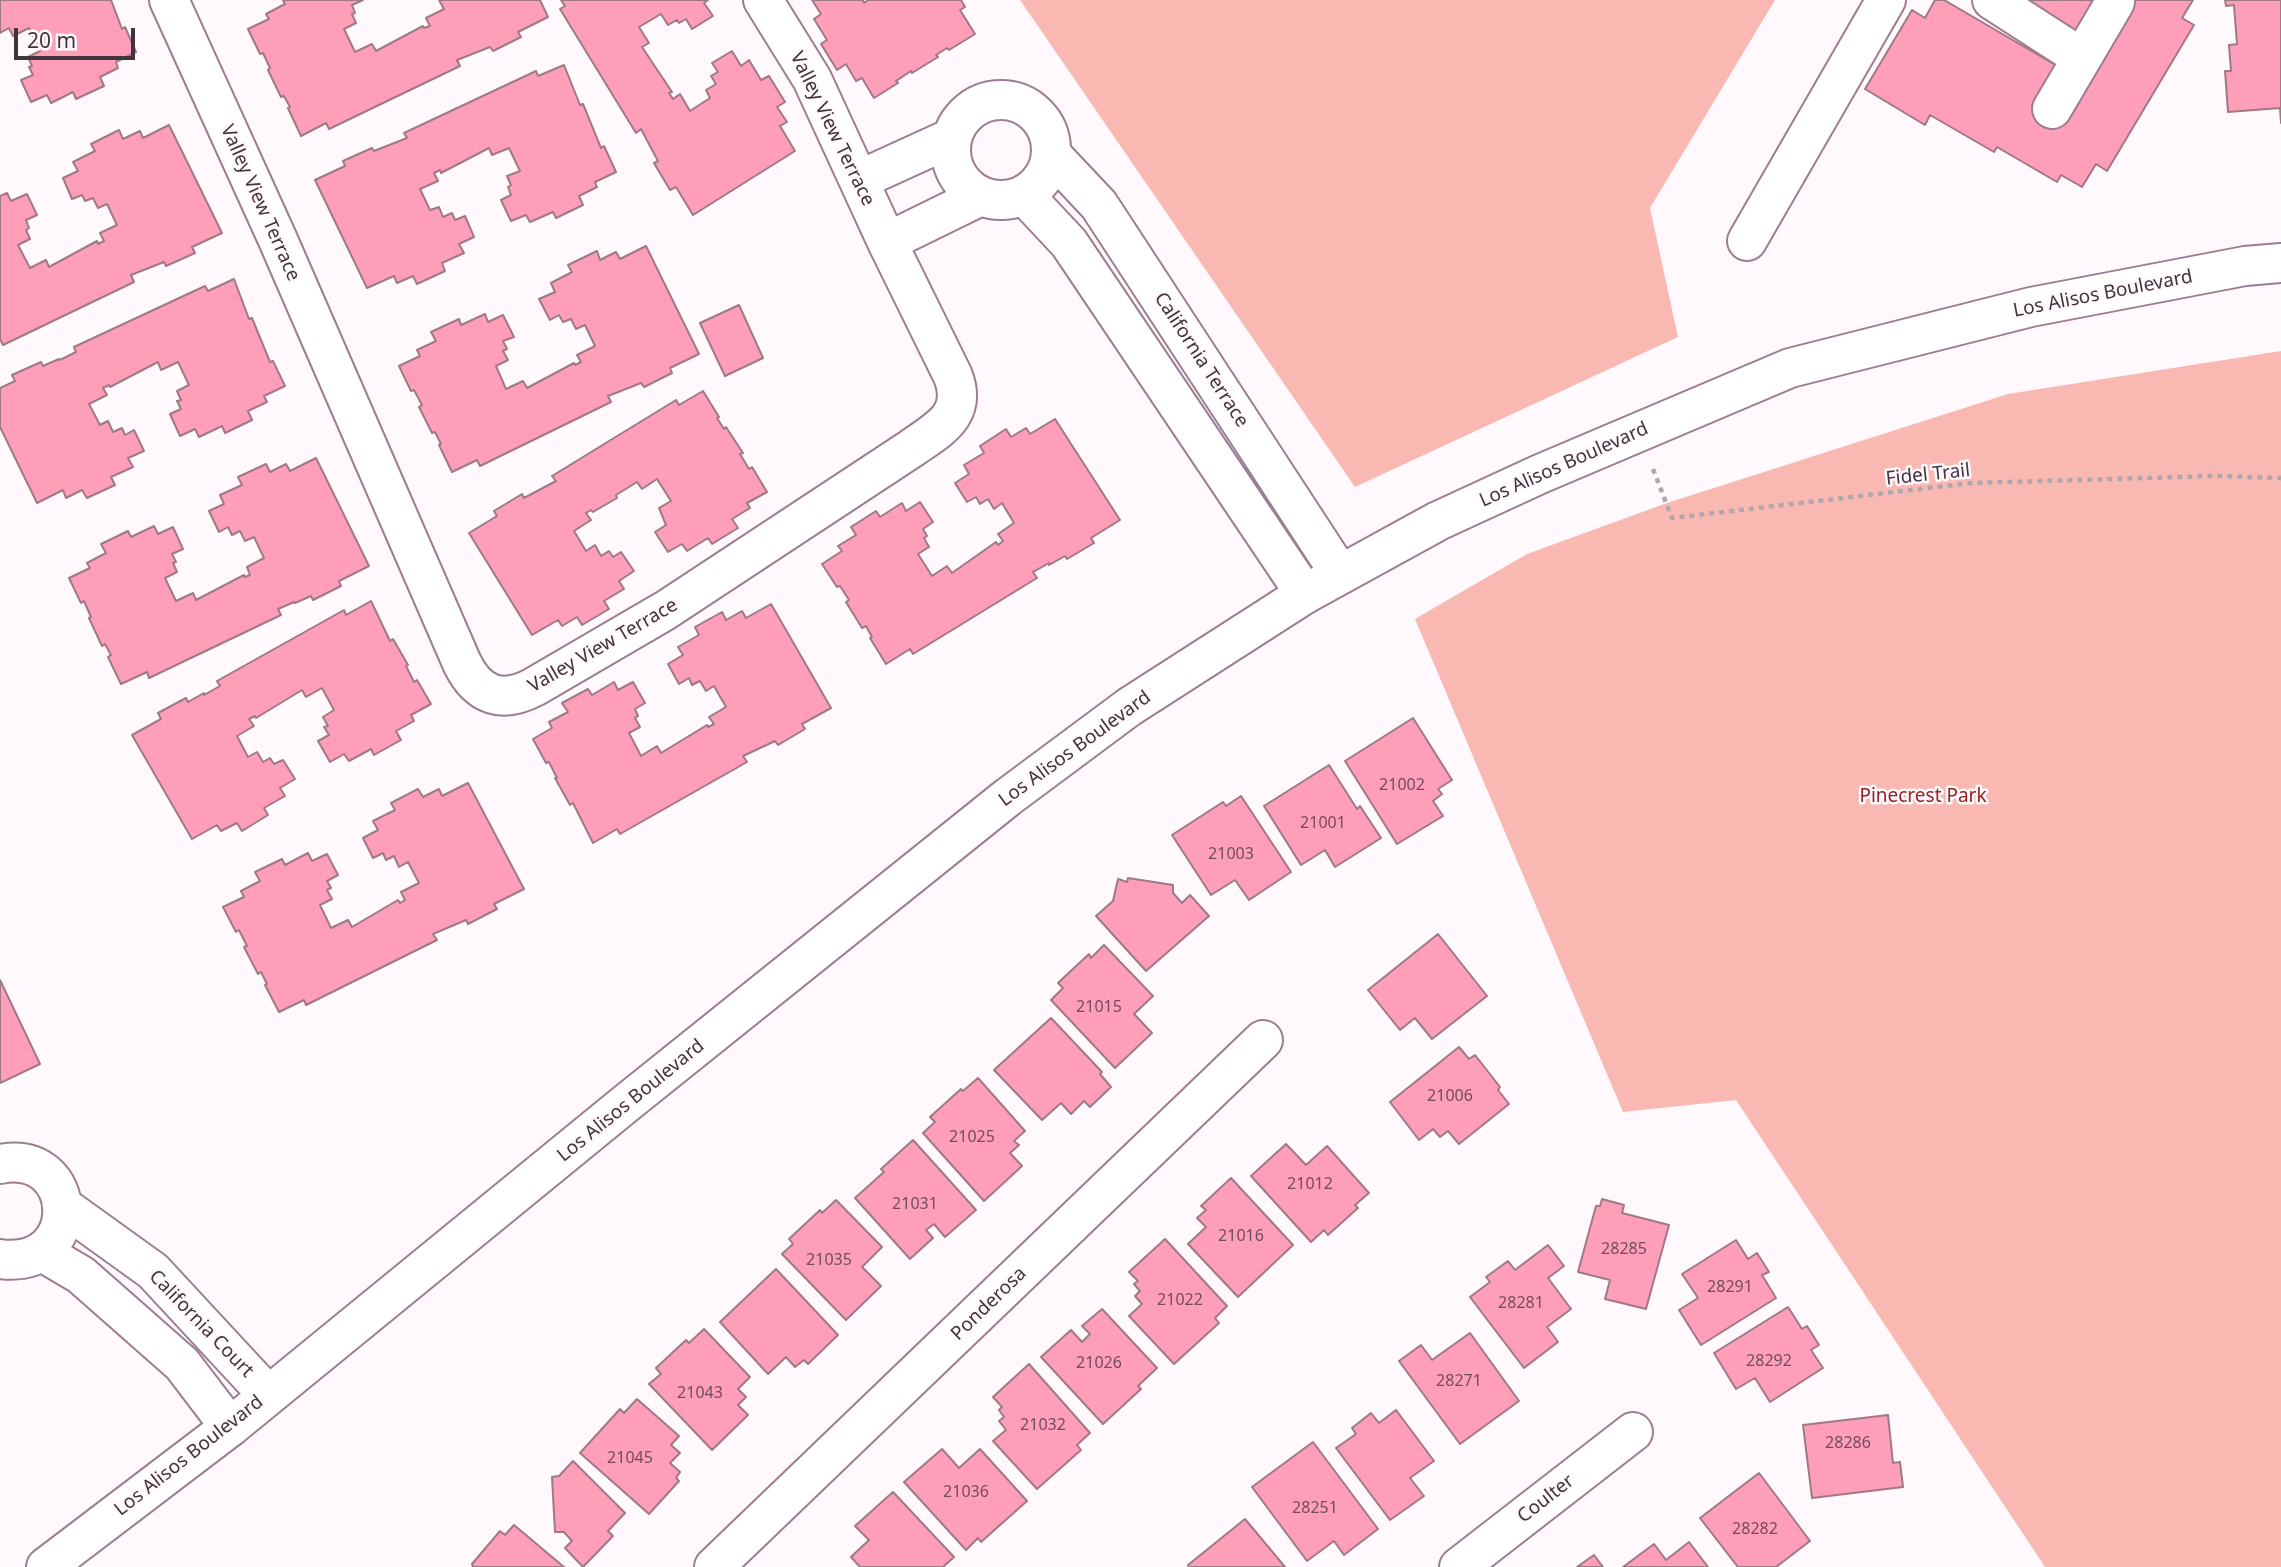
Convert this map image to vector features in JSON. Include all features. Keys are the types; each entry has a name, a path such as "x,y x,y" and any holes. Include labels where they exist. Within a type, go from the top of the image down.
{"street":[{"name":"Valley View Terrace","path":"181,4 278,240 462,663 474,682 492,694 507,697 522,694 629,633 946,424 953,413 957,388 811,79 763,0"},
{"path":"1747,241 1886,0"},
{"path":"1992,0 2082,58"},
{"path":"2052,109 2115,2"},
{"path":"1001,99 1017,102 1032,110 1044,122 1050,138 1051,155 1042,177 1024,195 995,200 966,187 956,173 951,156 951,138 958,123 969,110 984,102 1001,99"},
{"path":"859,180 951,138"},
{"name":"California Terrace","path":"1051,155 1099,205 1340,574"},
{"path":"1024,195 1069,243 1305,594"},
{"path":"887,242 981,196"},
{"name":"Los Alisos Boulevard","path":"46,1567 230,1427 1008,797 1129,707 1305,594 1438,521 1790,368 2031,307 2245,266 2281,263"},
{"name":"Ponderosa","path":"715,1567 1263,1040"},
{"name":"California Court","path":"0,1164 11,1161 44,1171 56,1184 64,1207 153,1271 268,1395"},
{"path":"0,1259 15,1261 43,1252 58,1234 64,1207"},
{"path":"43,1252 82,1275 182,1364 230,1427"},
{"name":"Coulter","path":"1459,1567 1633,1432"}],"path":[{"name":"Fidel Trail","path":"1639,433 1672,518 1971,483 2215,476 2281,478"}],"green space":[{"path":"1020,0 1775,0 1650,208 1678,337 1355,487"},
{"name":"Pinecrest Park","path":"2281,351 2281,1567 2045,1567 1736,1100 1623,1112 1415,619 1527,554 1667,503 2008,394"}],"building":[{"path":"0,0 111,0 122,29 125,27 136,52 116,62 118,68 100,77 104,86 76,99 73,92 51,103 47,95 31,102 21,80 33,75 28,57 40,51 29,28 13,36 9,28 0,33"},
{"path":"283,0 363,0 352,5 356,23 344,29 355,52 372,44 376,51 423,26 430,26 426,18 444,9 439,0 540,0 548,17 518,32 521,37 493,51 490,47 457,60 460,66 329,129 326,123 301,136 288,108 290,107 284,96 281,97 263,53 260,54 248,29 269,19 266,14 285,4"},
{"path":"561,0 708,0 704,3 713,16 692,29 686,19 668,25 661,14 639,27 649,43 642,47 672,92 669,93 673,99 680,94 690,111 710,98 706,90 716,84 711,76 718,72 712,63 732,51 741,66 749,60 761,80 769,76 785,102 777,107 787,122 780,126 795,151 693,215 676,187 670,190 654,163 658,161 641,129 636,133 560,9 565,6"},
{"path":"812,0 863,0 864,3 868,0 961,0 965,7 960,10 975,34 949,50 947,48 936,55 938,57 912,73 911,71 874,98 862,78 856,81 846,64 837,70 821,44 827,40 814,19 821,14"},
{"path":"1935,0 1944,0 2064,70 2125,0 2193,0 2182,18 2194,25 2107,171 2096,164 2082,187 2061,175 2057,182 1997,147 1994,152 1930,115 1925,125 1865,89 1912,10 1925,18"},
{"path":"2023,0 2105,0 2083,36"},
{"path":"2225,0 2281,0 2281,123 2280,108 2228,112 2225,71 2231,71 2229,45 2237,44 2234,5 2226,6"},
{"path":"564,65 580,105 583,104 601,148 604,146 616,172 595,182 597,187 579,196 583,205 556,218 553,212 530,222 526,215 511,221 501,200 511,195 507,176 520,171 509,148 492,155 489,148 441,173 440,170 434,173 438,181 420,189 430,210 439,207 443,217 452,213 455,220 465,216 474,237 459,244 464,253 442,263 445,271 417,284 413,276 397,283 394,276 367,288 315,180 345,166 343,161 372,148 374,151 407,138 404,133 536,71 538,76"},
{"path":"169,125 222,233 192,247 195,253 166,266 164,262 131,275 134,282 3,345 0,339 0,196 7,193 11,201 27,194 37,215 26,220 30,239 18,245 30,268 46,260 49,267 97,241 98,244 104,241 100,233 117,225 107,204 98,208 93,198 85,201 82,195 72,199 63,178 78,171 73,162 95,151 91,144 119,130 123,139 140,131 143,138"},
{"path":"646,246 699,354 670,368 672,373 644,387 641,383 608,396 611,402 480,466 477,460 452,472 435,432 432,433 419,407 422,405 414,390 411,391 399,366 420,356 417,350 436,341 431,332 459,319 461,325 485,314 488,322 503,315 514,337 503,341 507,349 503,351 508,360 496,366 506,389 523,381 527,388 574,363 575,365 581,362 577,355 595,346 585,325 576,329 571,319 563,322 559,315 550,320 539,299 555,292 551,283 572,272 568,265 597,251 600,260 616,252 620,259"},
{"path":"234,279 249,319 252,318 270,362 273,361 285,386 264,396 267,402 248,411 252,420 225,433 222,426 199,437 195,429 180,436 170,414 181,409 177,401 181,400 177,391 189,385 178,362 161,370 158,362 110,387 109,385 103,388 107,395 89,404 100,425 108,421 113,432 122,428 125,435 134,430 144,451 128,458 133,467 111,477 115,485 87,498 82,490 66,498 63,490 37,503 0,427 0,388 15,381 12,375 41,362 43,366 60,360 76,352 74,347 205,286 208,291"},
{"path":"739,305 763,358 725,376 700,323"},
{"path":"703,391 724,429 726,427 743,453 740,454 749,469 752,467 767,492 747,503 750,508 732,519 738,528 712,544 708,538 687,551 682,544 668,552 655,532 666,525 659,508 671,501 657,479 642,489 637,482 616,495 617,498 593,512 591,510 586,513 591,520 574,531 586,551 595,545 601,556 609,551 613,557 621,552 634,571 619,581 624,589 604,601 609,609 582,625 577,617 562,626 558,620 532,635 469,533 497,516 494,511 522,494 524,498 556,481 552,476 676,400 679,405"},
{"path":"1055,419 1120,520 1091,538 1094,543 1067,559 1065,556 1033,572 1037,578 913,654 910,649 886,664 866,626 862,628 846,602 849,600 822,564 842,551 838,546 856,535 851,527 876,511 880,517 902,503 906,511 920,502 933,522 923,529 929,547 918,554 932,576 947,566 952,573 996,542 998,545 1003,541 998,534 1014,523 1002,503 994,509 988,499 980,504 976,497 967,502 955,483 969,474 964,465 984,453 980,446 1006,429 1011,437 1026,428 1030,434"},
{"path":"316,458 369,566 339,581 341,586 313,600 311,596 278,609 281,615 149,678 147,672 121,684 108,657 111,655 105,644 102,646 84,601 81,603 69,578 90,568 87,563 106,553 101,544 128,531 131,537 154,526 158,534 173,527 183,549 172,554 177,572 165,578 176,601 193,593 196,600 244,575 250,575 247,567 264,558 254,537 245,541 240,531 232,535 228,527 219,532 209,511 224,504 220,495 242,485 238,477 266,464 270,472 286,464 290,471"},
{"path":"371,601 390,641 393,639 414,682 417,680 431,704 411,715 414,721 396,731 401,740 374,755 371,749 349,761 344,754 330,762 318,741 329,735 324,727 328,726 323,717 334,710 322,688 306,697 302,690 256,718 255,716 249,719 254,726 237,736 248,757 257,752 263,762 270,758 274,764 283,760 295,779 280,788 285,796 264,808 268,815 242,831 237,823 221,831 217,825 192,839 132,735 161,719 158,713 186,698 188,702 204,695 220,686 217,681 344,610 346,615"},
{"path":"771,604 831,708 802,724 805,729 778,745 775,741 743,756 747,762 620,834 617,829 593,843 573,803 570,805 549,762 546,763 533,739 552,728 549,722 568,712 562,703 588,689 592,695 614,682 618,690 633,682 645,703 635,709 638,716 635,718 640,727 629,733 641,756 657,746 661,753 707,725 708,727 714,724 709,717 726,707 714,686 706,691 700,681 692,685 689,678 679,684 668,664 683,655 678,647 699,635 695,627 722,612 726,620 742,611 746,618"},
{"path":"1413,718 1452,780 1438,789 1442,794 1433,801 1443,816 1397,844 1345,761"},
{"path":"1329,765 1357,809 1360,806 1381,838 1335,867 1325,850 1301,865 1264,806"},
{"path":"468,783 524,889 494,904 497,909 468,924 466,920 433,934 437,940 306,1005 304,1000 279,1012 261,972 258,974 244,947 247,946 239,930 236,932 223,907 244,897 241,891 260,881 255,872 282,859 285,865 308,853 312,861 327,854 338,875 327,881 331,888 327,890 332,899 320,905 331,928 348,920 352,927 398,900 400,903 405,900 401,892 419,883 408,862 399,867 394,856 386,860 383,853 373,858 363,838 378,830 373,821 395,810 391,803 418,789 423,797 439,789 442,796"},
{"path":"1241,796 1291,872 1249,900 1235,880 1211,895 1172,835 1223,802 1226,806"},
{"path":"1128,878 1173,885 1173,893 1182,903 1190,895 1209,916 1146,971 1096,916 1113,901 1118,879 1127,882"},
{"path":"1438,934 1487,996 1432,1039 1415,1018 1400,1030 1368,990"},
{"path":"1104,945 1153,996 1134,1014 1152,1033 1115,1068 1051,1000 1063,988 1058,983 1089,954 1091,958"},
{"path":"0,980 40,1064 0,1083"},
{"path":"1051,1018 1102,1072 1100,1074 1111,1087 1090,1107 1084,1101 1071,1114 1061,1103 1042,1120 994,1070"},
{"path":"1459,1047 1469,1059 1475,1055 1500,1087 1498,1090 1509,1104 1459,1144 1448,1131 1440,1137 1433,1129 1419,1140 1390,1102"},
{"path":"978,1078 1025,1131 1014,1141 1019,1145 1010,1153 1022,1166 984,1201 923,1133 935,1122 930,1117 961,1089 963,1091"},
{"path":"913,1140 976,1210 945,1237 934,1224 926,1230 933,1238 910,1259 855,1198 884,1172 881,1169"},
{"path":"1286,1144 1306,1165 1327,1146 1369,1193 1355,1205 1358,1208 1328,1235 1324,1230 1311,1242 1251,1176"},
{"path":"1231,1178 1293,1245 1238,1297 1188,1244 1206,1227 1197,1218 1206,1210 1201,1206"},
{"path":"1602,1199 1624,1205 1622,1213 1669,1225 1646,1309 1605,1299 1610,1280 1578,1272 1596,1206 1600,1206"},
{"path":"836,1200 882,1247 862,1267 881,1286 846,1320 782,1254 793,1244 789,1239 820,1210 822,1213"},
{"path":"1165,1239 1227,1306 1215,1318 1219,1323 1174,1364 1129,1316 1142,1304 1135,1296 1140,1291 1134,1284 1138,1281 1129,1272"},
{"path":"1736,1240 1748,1259 1757,1253 1769,1272 1762,1275 1776,1298 1701,1345 1679,1310 1698,1298 1682,1274"},
{"path":"1548,1245 1564,1266 1548,1278 1571,1309 1547,1327 1558,1342 1524,1368 1470,1297 1490,1282 1486,1277 1508,1261 1515,1270"},
{"path":"776,1269 838,1335 808,1364 804,1360 795,1367 786,1357 768,1374 720,1322"},
{"path":"1788,1307 1802,1329 1807,1326 1819,1345 1811,1350 1823,1368 1770,1402 1755,1378 1736,1389 1714,1353"},
{"path":"1102,1309 1157,1368 1138,1386 1141,1389 1103,1424 1041,1357 1071,1330 1082,1342 1090,1334 1082,1326"},
{"path":"704,1329 750,1377 738,1389 746,1397 738,1405 748,1415 712,1450 649,1384 661,1374 656,1368 686,1340 689,1343"},
{"path":"1470,1333 1519,1401 1460,1444 1399,1361 1421,1345 1432,1360"},
{"path":"1029,1364 1090,1433 1077,1445 1081,1450 1037,1489 993,1441 1006,1430 999,1421 1004,1417 999,1410 1002,1407 993,1397"},
{"path":"637,1399 679,1436 671,1445 680,1453 670,1463 680,1472 676,1478 679,1481 649,1514 580,1453 620,1409 624,1413"},
{"path":"1396,1410 1434,1461 1410,1478 1424,1496 1390,1520 1336,1448 1356,1434 1352,1428 1371,1413 1379,1423"},
{"path":"1888,1415 1893,1463 1900,1462 1903,1487 1812,1498 1803,1425"},
{"path":"1313,1442 1378,1529 1344,1555 1334,1541 1307,1561 1252,1487"},
{"path":"942,1449 959,1468 980,1449 1027,1501 981,1542 978,1538 966,1550 904,1482"},
{"path":"573,1461 625,1513 608,1531 613,1536 583,1567 565,1548 572,1541 564,1532 555,1532 552,1477 559,1476"},
{"path":"1759,1473 1810,1541 1776,1567 1738,1567 1700,1518"},
{"path":"893,1492 954,1557 943,1567 860,1567 851,1557 869,1540 855,1526"},
{"path":"1245,1519 1285,1567 1189,1567 1188,1565"},
{"path":"514,1525 564,1567 473,1567 472,1564 500,1531 505,1535"},
{"path":"1689,1542 1708,1567 1623,1567 1654,1544 1666,1560"},
{"path":"1594,1555 1603,1567 1577,1567"}]}
